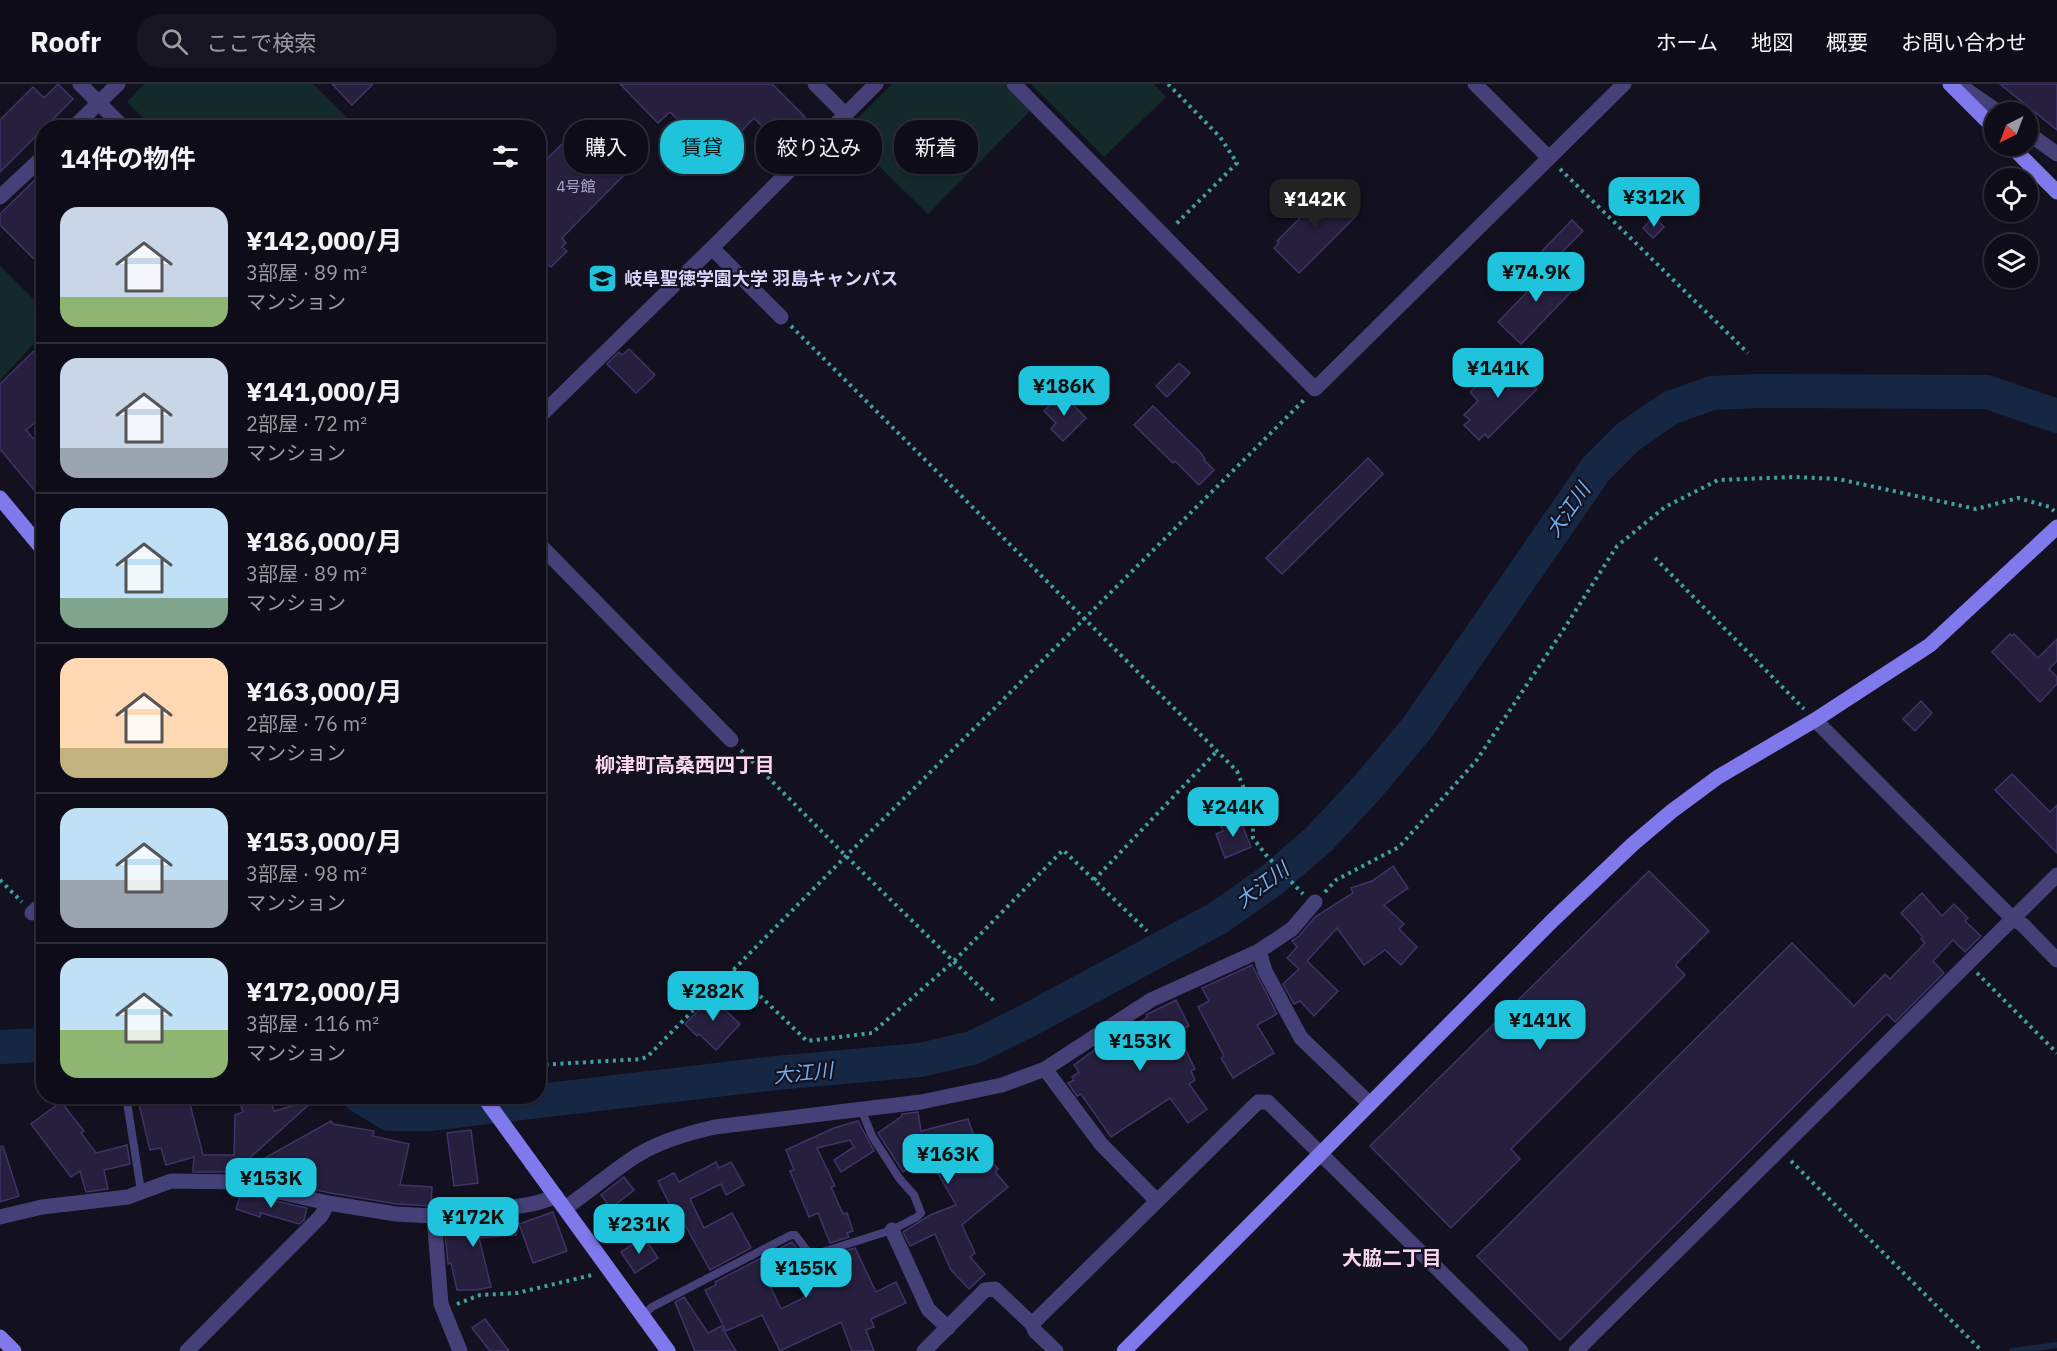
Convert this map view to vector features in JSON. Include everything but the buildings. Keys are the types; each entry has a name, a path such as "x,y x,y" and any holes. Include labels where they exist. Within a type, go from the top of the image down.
{"street":[{"path":"80,84 116,120"},
{"path":"81,120 118,84"},
{"path":"815,84 846,115"},
{"path":"546,410 876,84"},
{"path":"1014,84 1316,388 1624,84"},
{"path":"1475,84 1549,158"},
{"path":"1950,84 1984,118"},
{"path":"1959,84 1984,102"},
{"path":"2038,140 2057,154"},
{"path":"2021,156 2057,192"},
{"path":"0,198 36,164"},
{"path":"712,248 781,316"},
{"path":"0,498 36,541"},
{"path":"1124,1351 1553,920 1632,844 1718,777 1815,720 1930,645 2057,527"},
{"path":"546,551 731,740"},
{"path":"1815,720 2012,918 2023,925 2057,960"},
{"path":"1576,1351 2057,875"},
{"path":"0,1217 42,1207 128,1197 171,1181 235,1182 328,1203 396,1214 434,1216 442,1211 560,1202 638,1155 666,1141 715,1127 921,1102 1002,1085 1045,1069 1151,1000 1259,951 1292,929 1315,902"},
{"path":"32,913 36,909"},
{"path":"1259,951 1265,971 1301,1038 1370,1104"},
{"path":"1045,1069 1101,1144 1156,1200"},
{"path":"1032,1324 1258,1102 1268,1102 1521,1351"},
{"path":"489,1104 668,1351"},
{"path":"187,1351 321,1216 328,1203"},
{"path":"434,1216 438,1286 443,1311 460,1351"},
{"path":"892,1230 928,1309 948,1328"},
{"path":"924,1351 985,1290 995,1289 1032,1324 1056,1351"},
{"path":"0,1337 14,1351"}],"lane":[{"path":"127,1104 141,1191"},
{"path":"642,1316 652,1307 791,1235 795,1235 811,1254 892,1230 917,1217 921,1213 914,1195 899,1178 872,1136 861,1109"}],"path":[{"path":"1164,236 1237,163 1220,137 1168,84"},
{"path":"1549,158 1748,353"},
{"path":"781,316 1237,771 1253,822 1253,838 1298,891"},
{"path":"546,1065 642,1059 648,1056 1316,388"},
{"path":"1315,902 1336,880 1399,847 1461,778 1476,761 1617,546 1665,507 1718,480 1794,477 1838,479 1976,509 2018,498 2050,507 2057,513"},
{"path":"1655,558 1815,720"},
{"path":"731,740 996,1003"},
{"path":"1094,880 1217,751"},
{"path":"733,970 807,1041 873,1033 954,962 1063,850 1147,932"},
{"path":"1968,964 2057,1053"},
{"path":"1779,1149 1982,1351"},
{"path":"443,1311 474,1297 526,1291 591,1275 607,1266"}],"green space":[{"path":"144,84 313,84 349,120 146,120 127,102"},
{"path":"892,84 1005,84 1031,110 978,164 978,120 894,120 894,174 968,174 928,214 882,169 882,120 856,120"},
{"path":"1031,84 1154,84 1166,97 1104,157"},
{"path":"0,266 36,302 36,308 33,310 36,314 36,341 0,380"}],"waterway":[{"name":"大江川","path":"546,1100 776,1073 920,1060 972,1048 1027,1021 1218,918 1272,880 1319,839 1366,789 1417,728 1596,469 1628,437 1670,408 1712,393 1758,391 1987,392 2057,416"},
{"name":"大江川","path":"0,1047 36,1045"},
{"name":"大江川","path":"373,1104 389,1114 429,1114 514,1104"},
{"path":"2012,1351 2057,1345"}],"place":[{"name":"岐阜聖徳学園大学 羽島キャンパス","path":"603,279"}],"district":[{"name":"柳津町高桑西四丁目","path":"685,765"},
{"name":"大脇二丁目","path":"1392,1258"}]}
